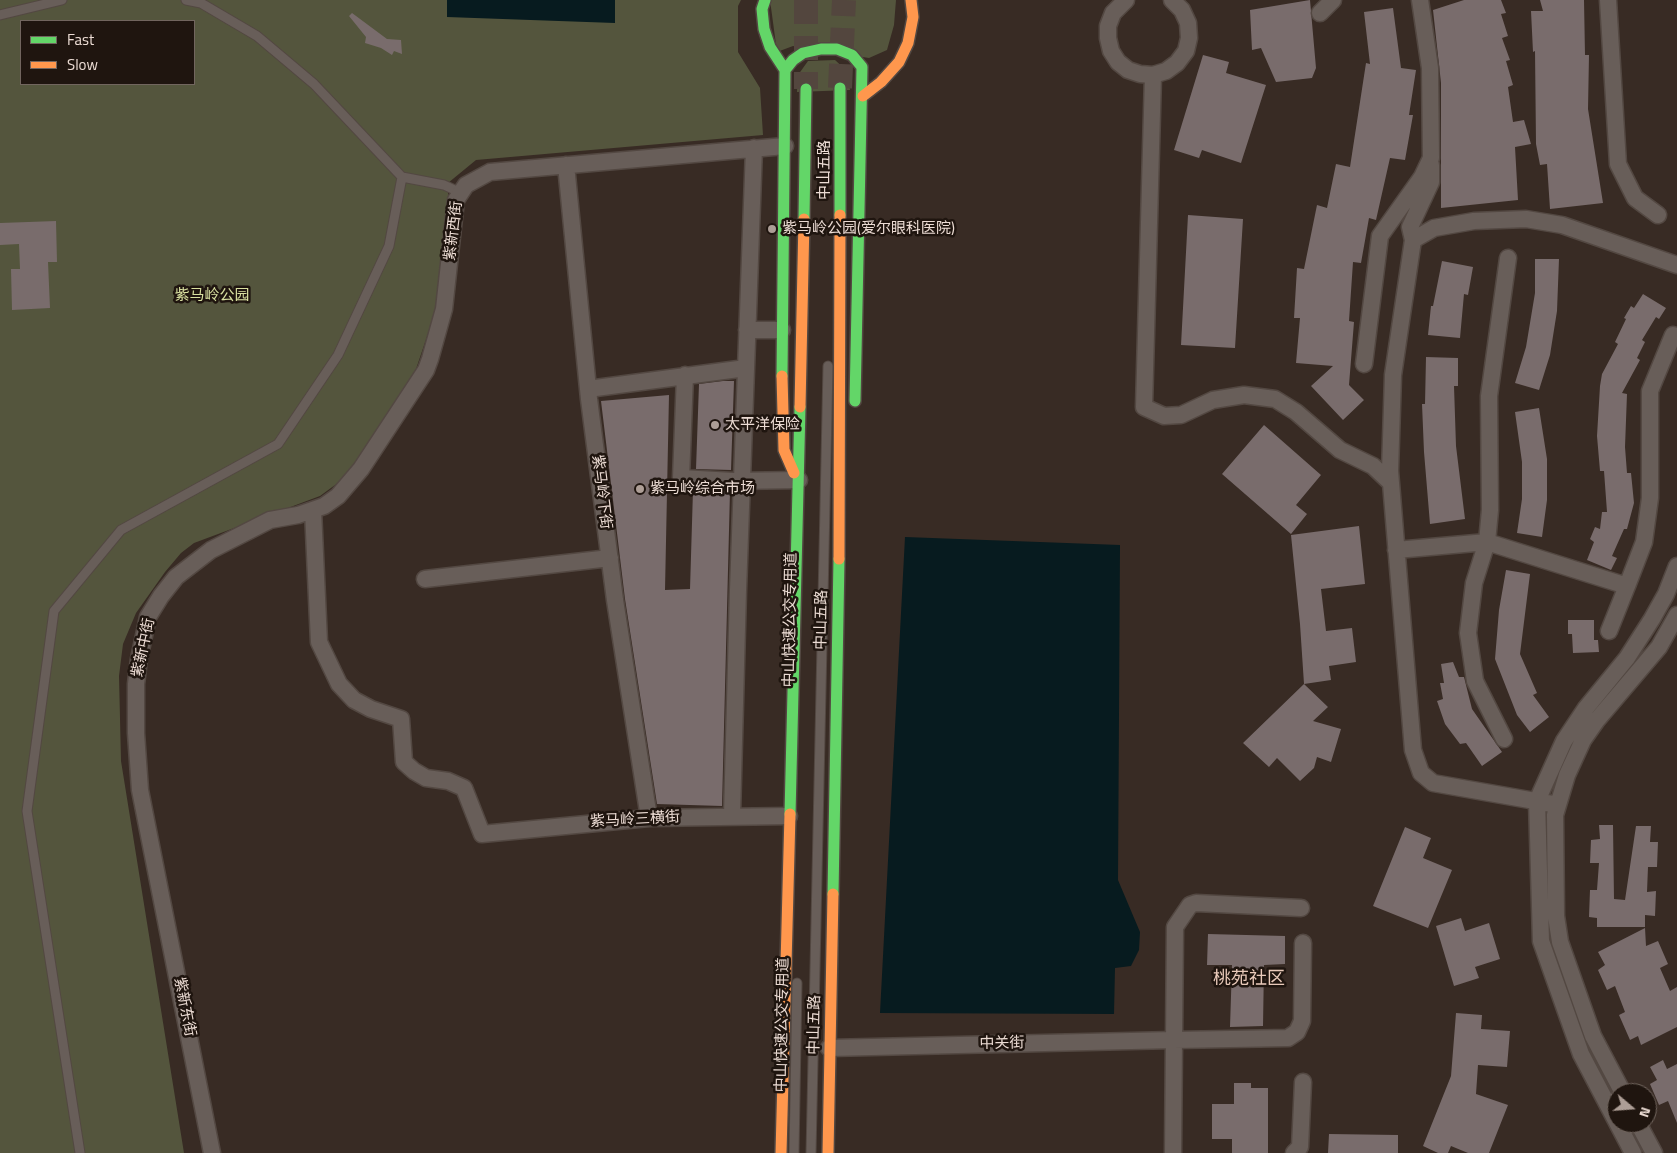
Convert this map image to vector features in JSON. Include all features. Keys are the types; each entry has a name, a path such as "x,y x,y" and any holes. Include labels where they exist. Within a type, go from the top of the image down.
{"main road":[{"path":"765,0 762,9 764,29 770,47 785,70 782,330 784,450 789,465 799,480"},
{"path":"864,96 881,82 899,62 908,43 913,17 911,0"},
{"path":"785,70 803,52 837,49 852,55 862,67 864,96 855,409"},
{"name":"中山五路","path":"828,1153 839,483 837,88"},
{"name":"中山五路","path":"781,1153 799,480 806,89"},
{"path":"839,483 852,450"}],"street":[{"path":"1126,0 1113,13 1108,26 1111,51 1118,62 1128,70 1140,74 1153,75 1166,71 1178,63 1186,51 1190,38 1188,23 1182,10 1172,0"},
{"path":"1320,13 1333,0"},
{"path":"1420,0 1430,68 1432,182 1410,227 1413,240 1393,375 1391,483 1413,750 1421,773 1433,783 1558,805"},
{"path":"1608,0 1618,164 1636,198 1658,214"},
{"path":"1153,75 1144,407 1164,416 1181,415 1213,400 1244,395 1274,399 1296,412 1340,450 1373,466 1391,483"},
{"name":"紫新西街","path":"319,508 338,496 361,470 428,364 444,310 456,200 459,192 476,178 490,172 785,146"},
{"path":"732,815 754,148"},
{"path":"1364,364 1380,236 1422,177 1431,158"},
{"name":"紫马岭下街","path":"566,165 588,389 610,558 649,818"},
{"path":"1413,240 1434,228 1474,221 1526,219 1562,225 1677,266"},
{"path":"1504,739 1475,681 1468,633 1474,583 1487,542 1490,510 1489,396 1508,258"},
{"path":"748,330 782,330"},
{"path":"1609,631 1644,542 1650,498 1650,391 1673,335"},
{"path":"588,389 746,368"},
{"path":"685,375 681,478 733,481 799,480"},
{"name":"紫马岭三横街","path":"319,508 319,642 339,684 354,700 371,709 401,719 404,762 426,778 448,781 464,788 482,834 649,818 732,815 789,816"},
{"name":"紫新中街","path":"155,862 140,790 136,734 139,659 148,617 160,596 176,577 211,550 270,520 319,508"},
{"path":"1396,550 1487,542 1627,586"},
{"path":"425,579 610,558"},
{"path":"1633,1153 1581,1054 1541,941 1537,801 1564,741 1586,708 1627,658 1666,594 1677,566"},
{"path":"1617,1083 1593,1036 1560,942 1556,916 1555,815 1566,775 1583,740 1597,720 1659,647 1677,615"},
{"name":"紫新东街","path":"155,862 212,1153"},
{"path":"1173,1153 1175,927 1190,905 1196,903 1301,908"},
{"name":"中关街","path":"830,1048 1288,1038 1297,1032 1302,1021 1303,943"},
{"path":"1294,1153 1300,1147 1303,1082"},
{"path":"1643,1133 1654,1153"}],"lane":[{"path":"0,16 62,0"},
{"path":"186,0 201,3 257,36 314,84 402,177 444,185 459,192"},
{"path":"830,277 837,88"},
{"path":"80,1153 26,811 54,611 121,530 278,444 338,355 389,246 402,177"},
{"name":"中山快速公交专用道","path":"807,535 814,197"},
{"name":"中山快速公交专用道","path":"811,1153 828,356"},
{"name":"中山快速公交专用道","path":"794,1153 798,974"}],"green space":[{"name":"紫马岭公园","path":"0,0 741,0 738,6 738,52 760,88 763,135 476,160 448,183 448,226 437,307 416,369 350,474 320,496 194,543 181,553 165,572 136,613 123,644 119,676 121,761 184,1153 0,1153"},
{"path":"770,0 896,0 894,25 887,50 869,58 793,46 777,52"},
{"path":"835,60 848,72 850,90 797,92 798,75 808,61"}],"water":[{"path":"447,0 615,0 615,23 447,17"},
{"path":"905,537 1120,545 1118,880 1140,932 1139,950 1131,966 1115,968 1114,1014 880,1013"}],"building":[{"path":"1310,0 1316,68 1312,78 1276,82 1261,48 1252,50 1250,10"},
{"path":"1464,0 1501,0 1506,13 1501,14 1508,36 1502,38 1510,60 1506,61 1513,85 1508,87 1513,122 1524,120 1531,144 1515,147 1518,200 1441,208 1441,83 1433,10"},
{"path":"1540,0 1584,0 1585,55 1589,55 1588,109 1603,203 1550,209 1547,164 1540,165 1536,144 1535,51 1533,52 1531,11 1543,11"},
{"path":"1393,8 1401,68 1416,70 1409,115 1413,115 1405,160 1390,158 1376,220 1369,218 1361,263 1353,262 1349,321 1354,322 1349,385 1364,400 1343,420 1311,386 1333,366 1296,363 1300,318 1294,318 1297,268 1304,269 1317,205 1327,208 1336,164 1350,167 1366,63 1370,64 1364,12"},
{"path":"352,13 387,39 401,40 402,54 394,51 392,55 381,48 365,43 366,37 349,16"},
{"path":"1203,55 1229,62 1226,73 1266,85 1241,163 1202,150 1199,158 1174,150"},
{"path":"1188,215 1243,219 1235,348 1181,345"},
{"path":"56,221 57,262 48,262 50,308 12,310 11,269 20,269 19,244 0,245 0,223"},
{"path":"1535,259 1559,259 1557,311 1550,355 1539,390 1515,383 1526,347 1535,293"},
{"path":"1442,261 1473,267 1468,295 1464,294 1460,338 1428,335 1431,306 1433,306"},
{"path":"1643,294 1666,308 1659,319 1656,317 1642,340 1645,342 1637,358 1640,360 1622,393 1627,394 1625,447 1627,473 1631,473 1634,503 1627,529 1624,529 1612,556 1617,558 1611,570 1587,560 1594,542 1590,539 1595,527 1600,529 1602,512 1607,512 1604,471 1600,471 1597,436 1600,386 1602,374 1618,344 1615,342 1626,319 1624,318 1631,306 1634,308"},
{"path":"1426,357 1458,358 1458,386 1454,386 1456,446 1465,519 1430,524 1422,404 1425,404"},
{"name":"太平洋保险","path":"734,381 731,470 696,469 699,384"},
{"path":"669,395 665,590 690,589 693,490 730,491 722,806 657,804 625,599 601,401"},
{"path":"1539,408 1547,459 1547,500 1542,537 1517,533 1522,499 1522,462 1515,412"},
{"path":"1264,425 1321,475 1296,505 1307,514 1291,534 1222,474"},
{"path":"1359,526 1365,584 1321,589 1326,631 1352,628 1356,662 1329,666 1331,680 1304,684 1291,535"},
{"path":"1506,570 1530,574 1520,654 1537,693 1533,695 1549,717 1530,732 1517,715 1495,659 1499,610"},
{"path":"1568,620 1594,620 1594,640 1598,640 1599,652 1573,653 1572,634 1568,634"},
{"path":"1453,662 1459,677 1464,677 1472,709 1502,752 1482,766 1466,743 1460,744 1445,724 1437,701 1443,699 1440,683 1444,683 1441,664"},
{"path":"1304,684 1328,707 1313,721 1341,729 1331,762 1317,757 1314,768 1300,781 1277,758 1269,767 1243,743"},
{"path":"1599,825 1613,825 1614,899 1625,900 1636,826 1651,826 1650,842 1658,842 1657,867 1648,867 1647,892 1656,891 1655,916 1645,915 1645,927 1597,927 1597,918 1589,917 1590,890 1597,890 1599,863 1590,863 1591,840 1600,839"},
{"path":"1405,827 1431,838 1423,858 1452,870 1428,928 1373,906"},
{"path":"1461,918 1465,931 1489,923 1500,959 1475,967 1479,978 1454,986 1436,926"},
{"path":"1645,928 1646,946 1658,941 1668,964 1660,968 1670,991 1677,987 1677,1027 1641,1045 1638,1036 1630,1040 1619,1015 1625,1012 1615,986 1607,990 1598,970 1605,965 1598,952"},
{"path":"1208,934 1285,936 1285,964 1264,965 1263,1026 1230,1027 1232,965 1207,965"},
{"path":"1456,1013 1482,1015 1481,1029 1510,1031 1507,1067 1478,1065 1476,1094 1508,1105 1489,1153 1468,1153 1451,1146 1448,1153 1438,1153 1423,1146 1451,1076"},
{"path":"1663,1060 1667,1069 1677,1064 1677,1123 1668,1101 1659,1105 1657,1100 1657,1083 1652,1083 1657,1080 1650,1067"},
{"path":"1234,1083 1251,1083 1251,1088 1268,1088 1268,1153 1232,1153 1232,1139 1212,1139 1212,1104 1234,1104"},
{"path":"1329,1134 1398,1135 1398,1153 1328,1153"}],"tunnel":[{"path":"806,0 806,89"},
{"path":"840,88 844,0"}],"traffic: fast":[{"path":"765,0 762,9 764,29 770,47 785,70 782,376"},
{"path":"785,70 793,60 803,53 821,49 837,49 852,55 862,67 855,401"},
{"path":"840,88 840,215"},
{"path":"804,219 806,89"},
{"path":"790,814 800,407"},
{"path":"833,894 839,559"}],"traffic: slow":[{"path":"863,96 881,82 899,62 908,43 913,17 911,0"},
{"path":"839,559 840,215"},
{"path":"800,407 804,219"},
{"path":"782,376 784,450 794,473"},
{"path":"781,1153 790,814"},
{"path":"828,1153 833,894"}],"place":[{"name":"紫马岭公园(爱尔眼科医院)","path":"772,229"},
{"name":"太平洋保险","path":"715,425"},
{"name":"紫马岭综合市场","path":"640,489"}],"district":[{"name":"桃苑社区","path":"1249,980"}]}
